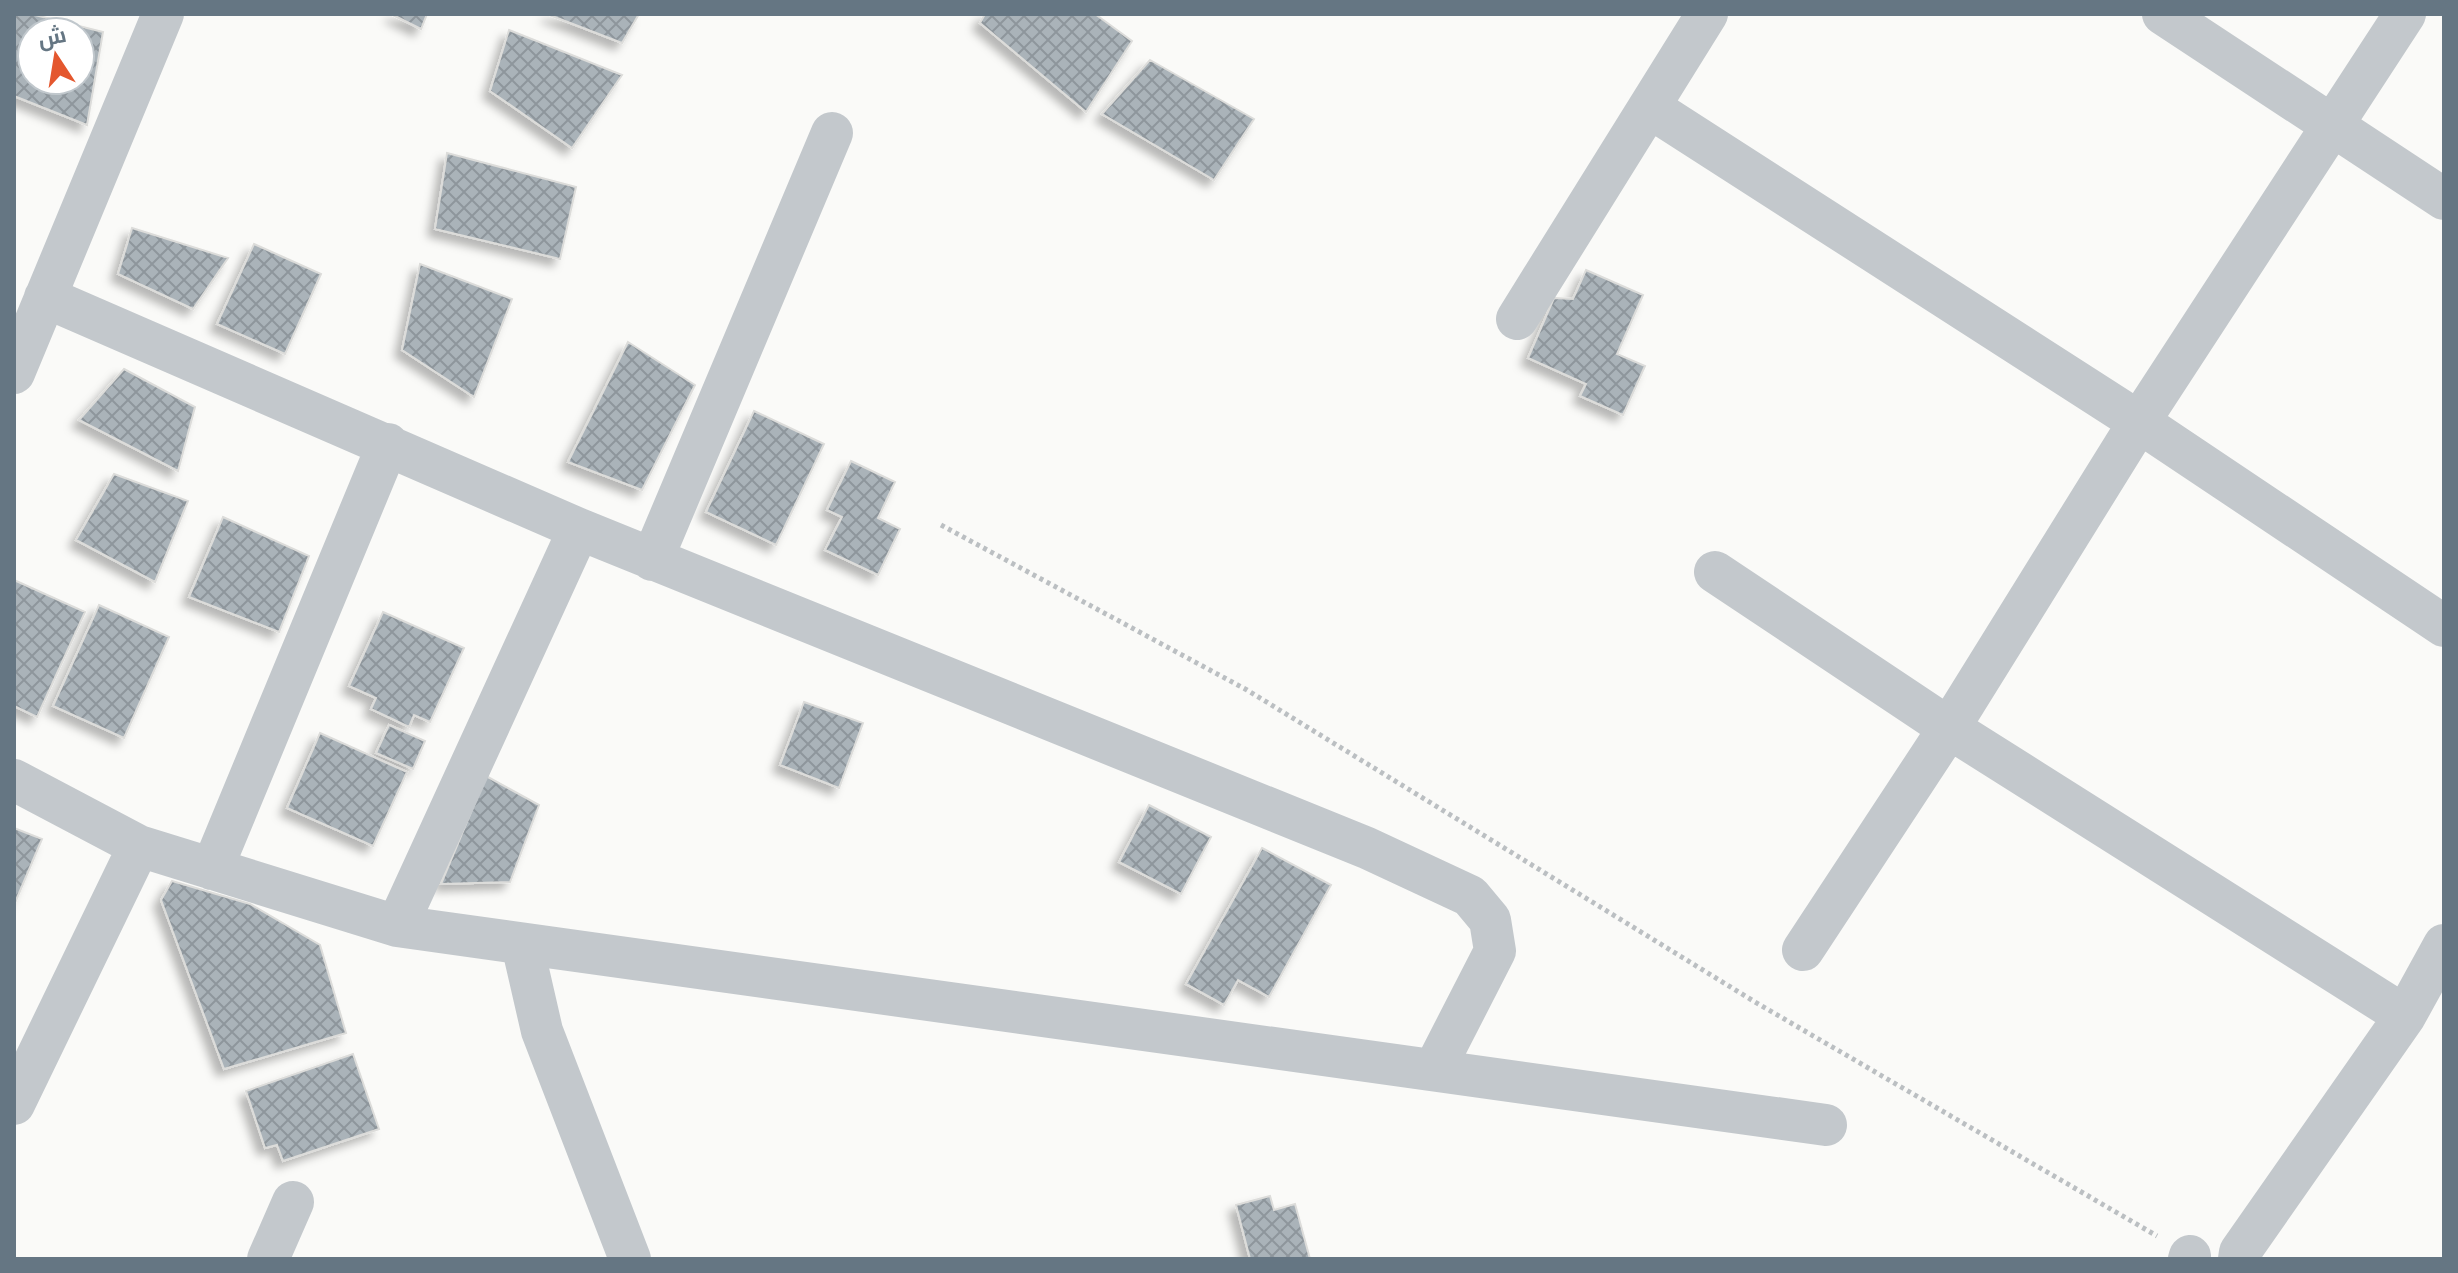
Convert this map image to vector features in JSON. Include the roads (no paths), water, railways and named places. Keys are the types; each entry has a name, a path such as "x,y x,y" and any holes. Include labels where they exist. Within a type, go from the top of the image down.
{"street":[{"path":"14,373 163,14"},
{"path":"1517,319 1707,14"},
{"path":"2163,14 2444,199"},
{"path":"1803,950 1949,728 2139,422 2405,14"},
{"path":"1649,107 2139,422 2444,626"},
{"path":"652,560 832,133"},
{"path":"45,297 652,560 1353,842 1470,896 1490,920 1495,951 1434,1070"},
{"path":"212,869 388,444"},
{"path":"397,926 579,529"},
{"path":"1715,572 1949,728 2405,1016"},
{"path":"14,780 139,846 397,926 1826,1125"},
{"path":"14,1104 139,846"},
{"path":"522,944 542,1031 630,1259"},
{"path":"2239,1259 2240,1252 2405,1016 2444,945"},
{"path":"268,1259 293,1202"}]}
